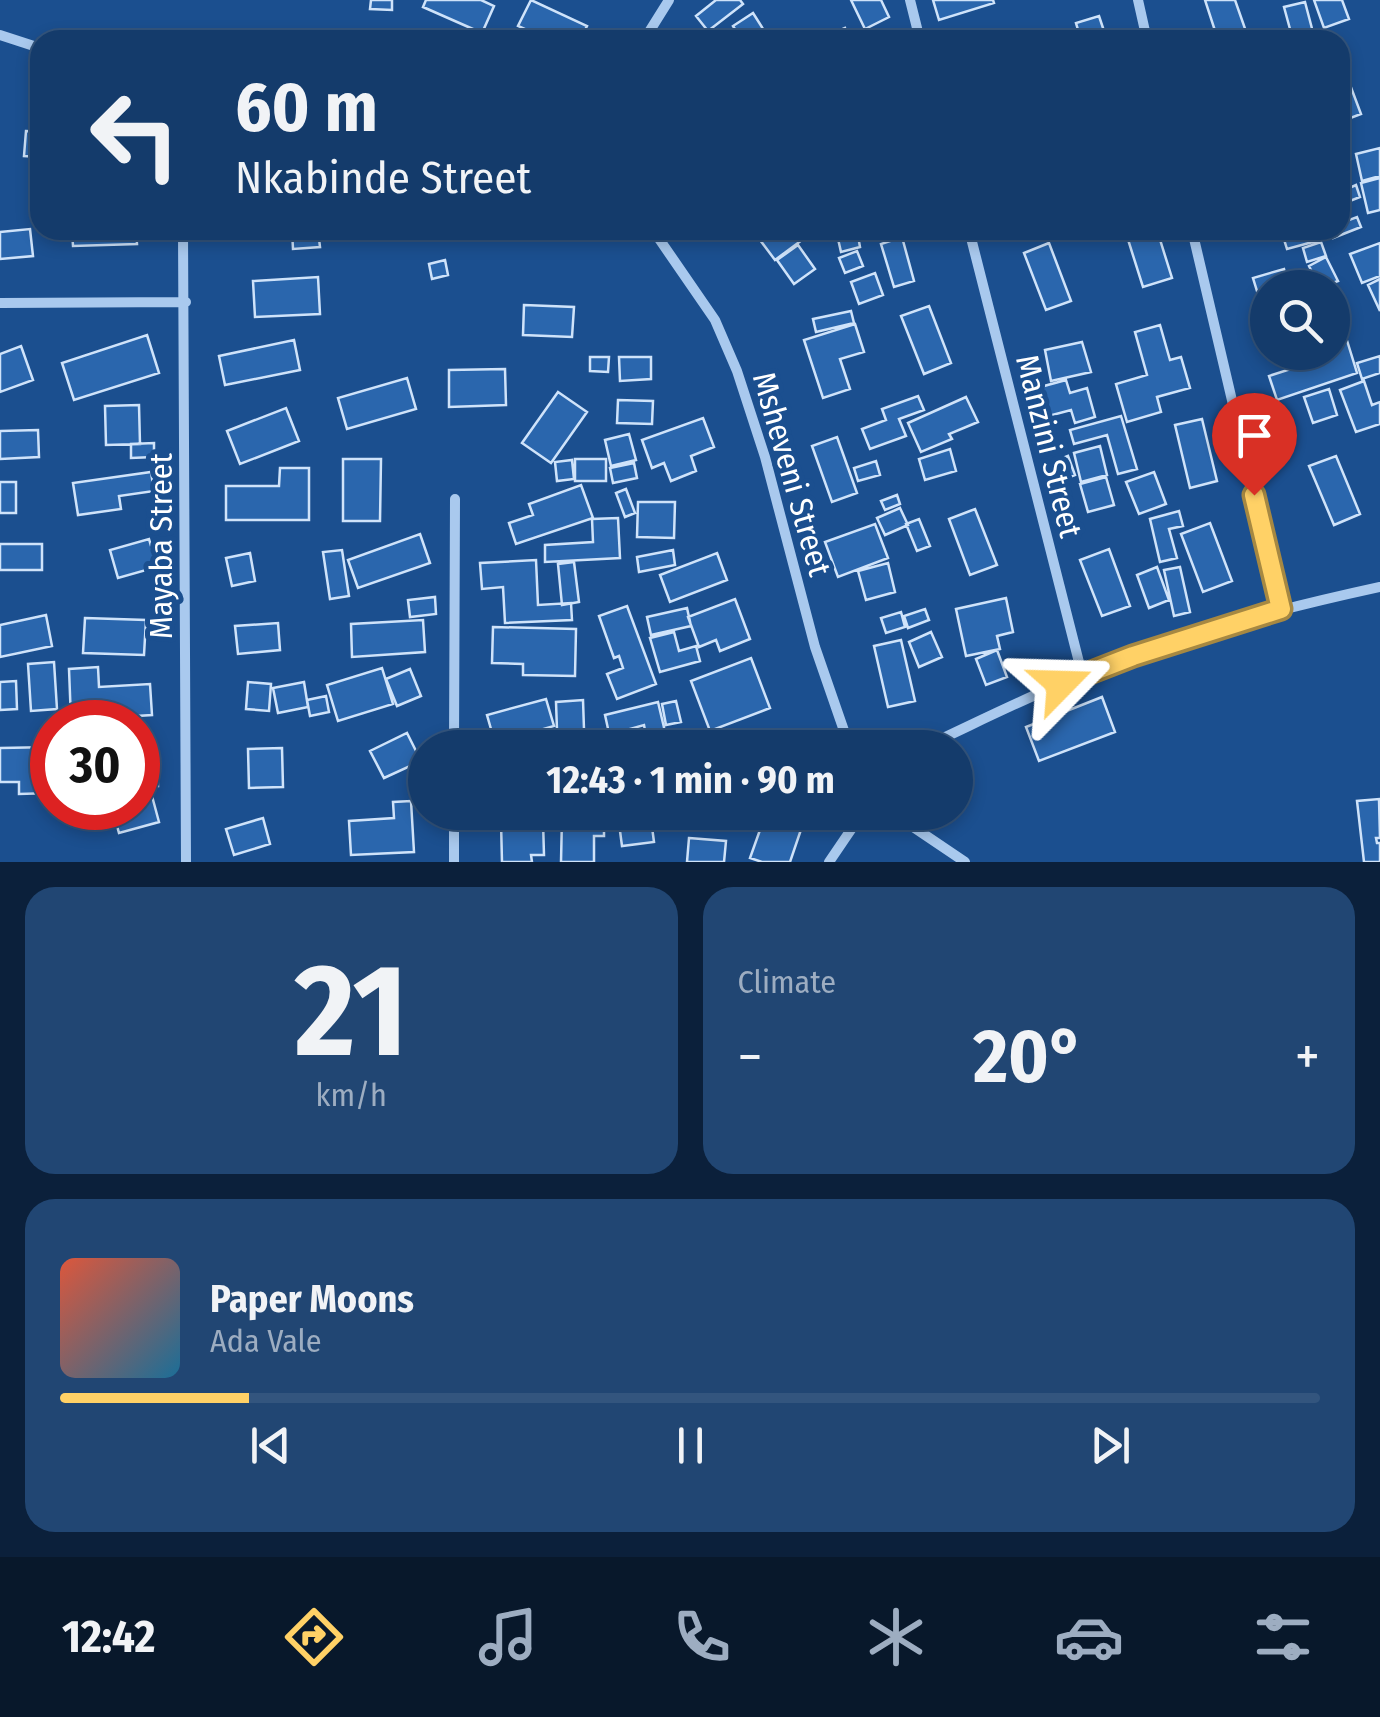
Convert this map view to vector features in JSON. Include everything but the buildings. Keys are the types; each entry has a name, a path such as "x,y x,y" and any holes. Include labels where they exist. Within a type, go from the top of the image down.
{"street":[{"path":"650,30 669,0"},
{"path":"910,0 918,30"},
{"path":"1138,0 1146,30"},
{"path":"0,35 30,45"},
{"name":"Mayaba Street","path":"183,240 186,862"},
{"name":"Msheveni Street","path":"660,240 714,320 737,371 765,458 815,647 844,730"},
{"name":"Manzini Street","path":"972,240 1082,674"},
{"path":"1194,240 1281,609"},
{"path":"0,303 186,302"},
{"path":"454,499 454,730"},
{"path":"961,730 1082,674 1281,609 1380,588"},
{"path":"454,830 454,862"},
{"path":"829,862 851,830"},
{"path":"918,830 965,862"}],"route":[{"path":"1061,684 1199,633 1281,609 1254,495"}]}
